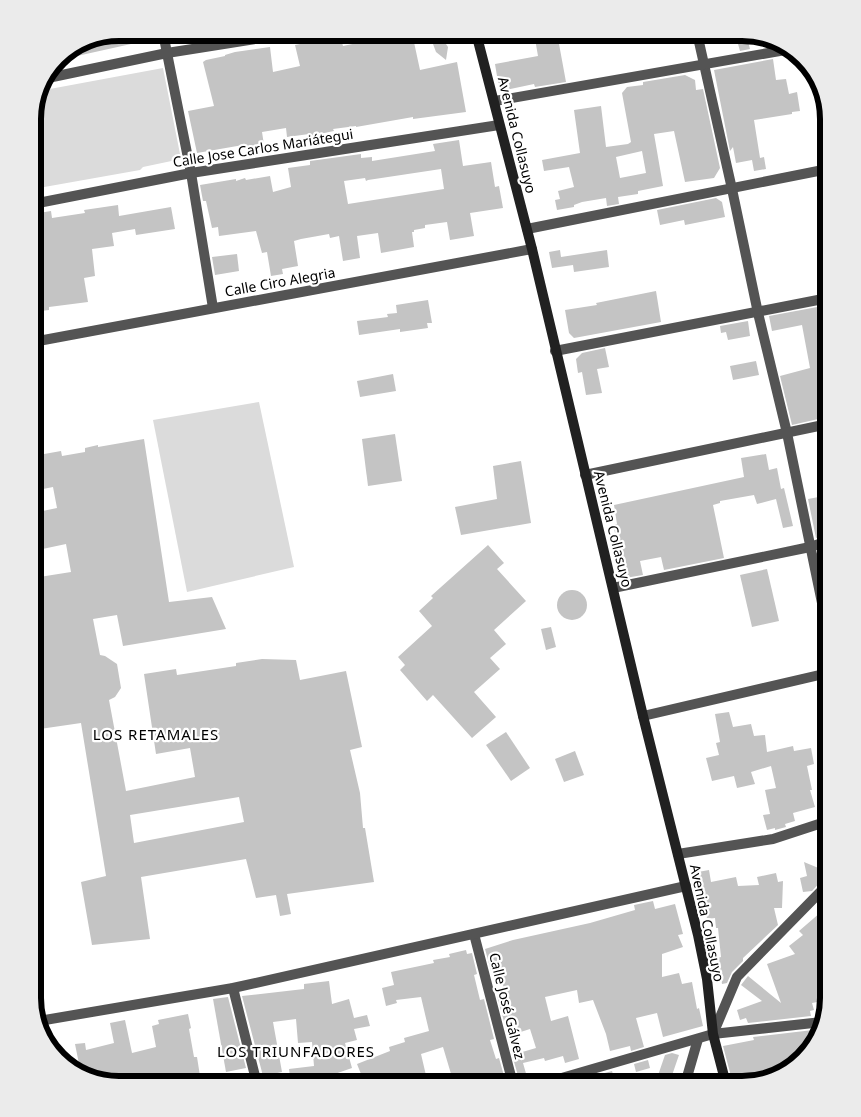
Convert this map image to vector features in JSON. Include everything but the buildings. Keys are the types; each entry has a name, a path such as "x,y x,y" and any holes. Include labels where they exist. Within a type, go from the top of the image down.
{"street":[{"path":"164,41 191,173 213,308"},
{"path":"54,77 166,53 239,41"},
{"name":"Avenida Collasuyo","path":"478,41 532,249 643,716 686,886 707,979 713,1034 724,1076"},
{"path":"698,41 758,313 787,433 820,594"},
{"path":"495,101 779,51"},
{"name":"Calle Jose Carlos Mariátegui","path":"41,202 191,173 499,125"},
{"path":"526,229 820,171"},
{"name":"Calle Ciro Alegria","path":"41,340 532,249"},
{"path":"555,351 820,300"},
{"path":"585,475 820,426"},
{"path":"613,588 820,544"},
{"path":"643,716 820,675"},
{"path":"678,854 773,839 820,824"},
{"path":"44,1020 234,988 686,886"},
{"path":"713,1034 737,977 820,892"},
{"name":"Calle José Gálvez","path":"474,934 511,1076"},
{"path":"234,988 255,1076"},
{"path":"569,1076 713,1034 816,1023"},
{"path":"687,1076 698,1039"}],"shaded area":[{"path":"163,68 181,159 143,167 140,170 41,188 41,114 47,89"},
{"path":"259,402 294,567 187,592 153,420"}],"district":[{"name":"LOS RETAMALES","path":"156,735"},
{"name":"LOS TRIUNFADORES","path":"296,1052"}]}
